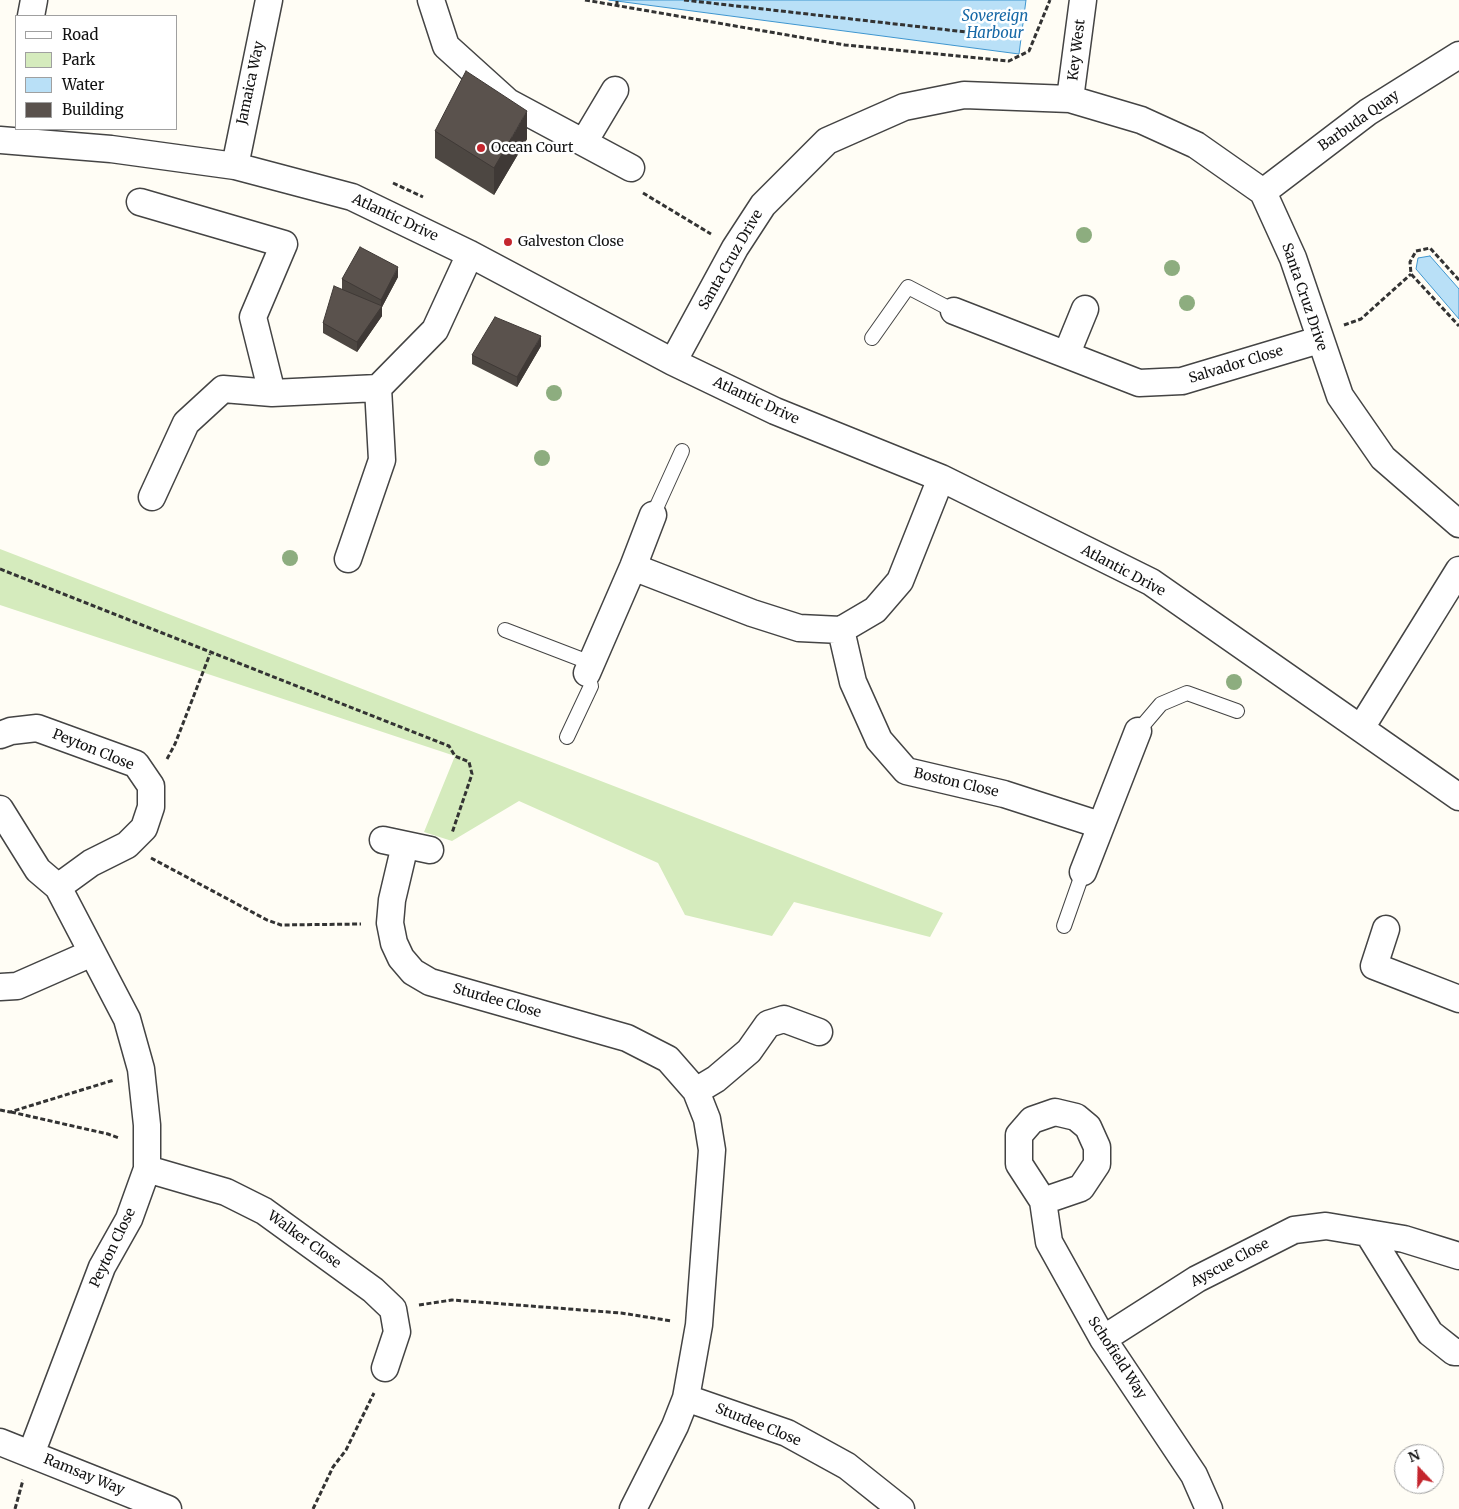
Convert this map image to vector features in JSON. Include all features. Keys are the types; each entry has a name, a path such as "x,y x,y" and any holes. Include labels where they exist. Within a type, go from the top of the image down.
{"street":[{"path":"31,15 34,0"},
{"name":"Jamaica Way","path":"235,166 269,0"},
{"path":"432,0 446,46 508,102 631,168"},
{"name":"Key West","path":"1070,99 1083,0"},
{"name":"Barbuda Quay","path":"1263,192 1368,112 1459,55"},
{"path":"584,142 615,90"},
{"name":"Santa Cruz Drive","path":"673,362 735,248 763,205 827,141 904,107 964,95 1070,99 1141,120 1196,145 1263,192 1293,258 1318,337 1340,396 1383,458 1459,524"},
{"name":"Atlantic Drive","path":"0,140 111,149 235,166 352,197 470,254 673,362 775,411 941,478 1151,582 1459,797"},
{"path":"140,202 284,244 253,317 272,393"},
{"path":"152,497 186,423 223,390 272,393 378,388 435,330 470,254"},
{"path":"1067,353 1086,309"},
{"name":"Salvador Close","path":"954,311 1067,353 1140,383 1182,381 1318,337"},
{"path":"348,559 382,460 378,388"},
{"path":"633,567 752,613 799,628 841,630 875,610 900,581 941,478"},
{"path":"589,668 633,567 653,515"},
{"path":"1361,728 1459,570"},
{"name":"Boston Close","path":"841,630 853,682 879,740 906,771 1004,794 1100,825"},
{"name":"Peyton Close","path":"0,735 10,731 36,728 136,764 151,786"},
{"path":"1083,872 1138,731"},
{"path":"58,887 91,863 127,845 144,828 151,806 151,786"},
{"name":"Peyton Close","path":"0,809 38,870 58,887 127,1019 141,1069 147,1159 129,1219 102,1267 32,1454"},
{"name":"Sturdee Close","path":"406,845 392,900 390,923 394,943 401,958 413,972 430,982 627,1038 668,1059 696,1091 707,1119 712,1150 699,1325 686,1398 675,1426 633,1509"},
{"path":"1386,929 1374,966 1459,999"},
{"path":"0,987 17,986 92,954"},
{"path":"696,1091 716,1079 749,1051 768,1024 784,1019 819,1032"},
{"name":"Walker Close","path":"147,1159 226,1192 264,1211 373,1290 393,1309"},
{"name":"Schofield Way","path":"1043,1201 1049,1242 1103,1339 1194,1475 1209,1509"},
{"name":"Ayscue Close","path":"1103,1339 1197,1279 1294,1230 1326,1226 1404,1239 1459,1256"},
{"path":"1368,1234 1430,1333 1454,1352 1459,1352"},
{"path":"385,1368 397,1332 393,1309"},
{"name":"Sturdee Close","path":"686,1398 787,1433 847,1466 901,1509"},
{"name":"Ramsay Way","path":"0,1442 168,1509"}],"lane":[{"path":"872,338 908,287 954,311"},
{"path":"653,515 682,451"},
{"path":"505,630 589,668 591,686 567,737"},
{"path":"1138,731 1161,704 1188,693 1237,711"},
{"path":"1064,926 1083,872"}],"path":[{"path":"584,0 845,45 1008,61 1029,51 1050,0"},
{"path":"617,0 617,6"},
{"path":"684,0 1010,37"},
{"path":"631,168 641,191 735,248"},
{"path":"1459,280 1430,248 1416,251 1410,262 1411,274 1459,326"},
{"path":"1318,337 1361,319 1411,274"},
{"path":"0,569 210,654 449,746 455,756 469,762 472,774 452,834 406,845"},
{"path":"151,786 176,744 210,654"},
{"path":"127,845 267,920 281,925 390,923"},
{"path":"10,1112 141,1069"},
{"path":"0,1110 108,1134 147,1159"},
{"path":"393,1309 452,1300 621,1313 699,1325"},
{"path":"313,1509 333,1467 346,1450 385,1368"}],"green space":[{"path":"0,549 943,913 930,937 794,902 772,936 685,915 658,863 519,801 452,841 424,832 455,756 0,605"}],"water":[{"name":"Sovereign Harbour","path":"609,0 1026,0 1019,54"},
{"path":"1430,256 1459,289 1459,319 1416,269 1418,258"}],"building":[{"path":"466,71 527,111 494,168 435,131"},
{"path":"360,247 398,267 381,300 342,279"},
{"path":"334,286 382,306 357,342 323,323"},
{"path":"495,317 541,336 517,377 472,355"}],"place":[{"name":"Ocean Court","path":"481,148"},
{"name":"Galveston Close","path":"508,242"}]}
